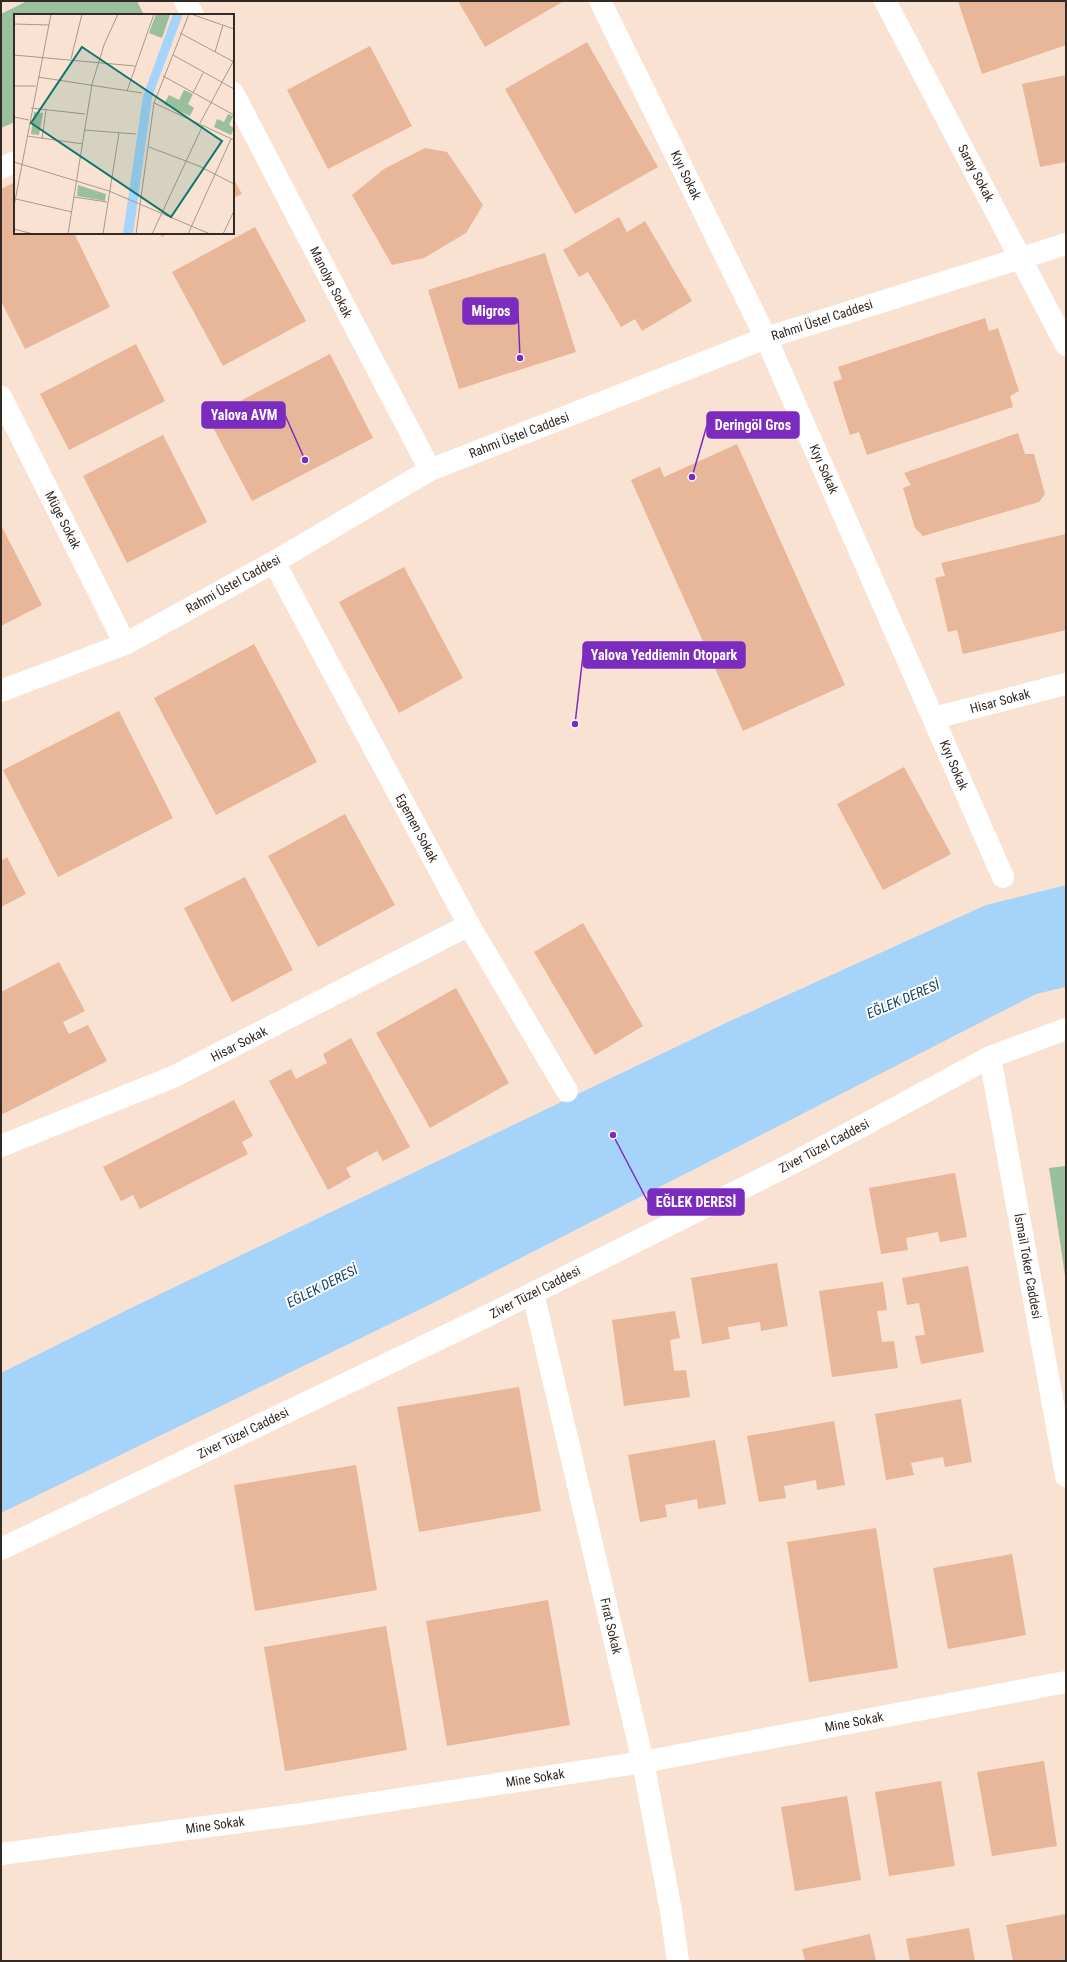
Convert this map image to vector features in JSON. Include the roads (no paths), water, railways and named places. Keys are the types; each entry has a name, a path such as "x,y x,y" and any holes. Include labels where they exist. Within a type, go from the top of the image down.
{"street":[{"path":"185,1 192,14"},
{"name":"Kıyı Sokak","path":"600,1 766,338 1003,877"},
{"name":"Saray Sokak","path":"885,1 1066,345"},
{"name":"Manolya Sokak","path":"234,95 430,470"},
{"path":"1,168 14,162"},
{"name":"Rahmi Üstel Caddesi","path":"1,690 125,644 274,562 430,470 766,338 1020,257 1066,244"},
{"name":"Müge Sokak","path":"1,397 125,644"},
{"name":"Egemen Sokak","path":"274,562 469,925 568,1091"},
{"name":"Hisar Sokak","path":"934,718 1066,684"},
{"name":"Hisar Sokak","path":"1,1146 173,1077 469,925"},
{"name":"Ziver Tüzel Caddesi","path":"1,1549 533,1293 797,1161 990,1057 1066,1029"},
{"name":"İsmail Toker Caddesi","path":"990,1057 1066,1476"},
{"name":"Fırat Sokak","path":"533,1293 643,1762 671,1911 678,1961"},
{"name":"Mine Sokak","path":"1,1854 308,1812 643,1762 1066,1682"}],"water":[{"path":"1066,885 1066,987 1036,994 433,1303 1,1513 1,1373 131,1308 728,1022 986,905"}],"place":[{"name":"Migros","path":"520,358"},
{"name":"Yalova AVM","path":"305,460"},
{"name":"Deringöl Gros","path":"692,477"},
{"name":"Yalova Yeddiemin Otopark","path":"575,724"},
{"name":"EĞLEK DERESİ","path":"613,1135"}]}
